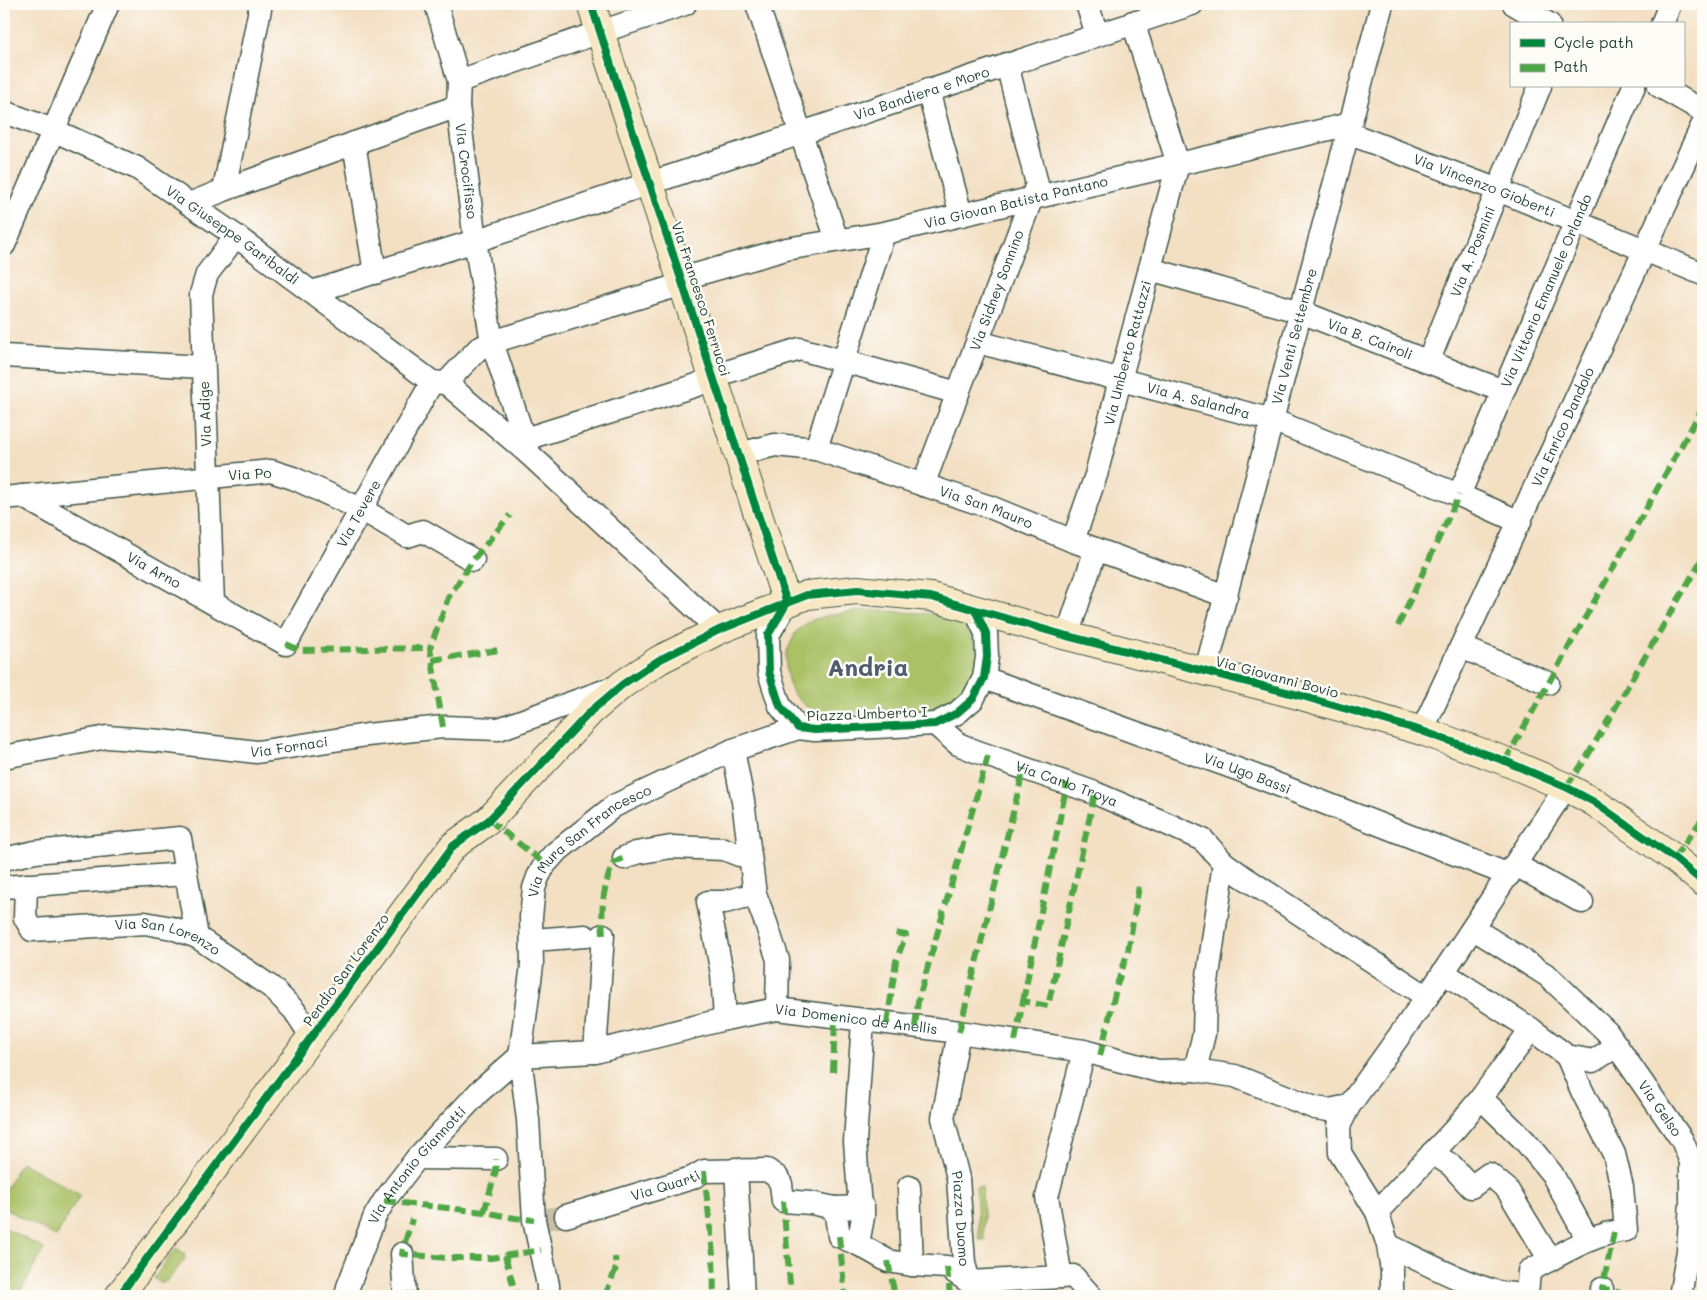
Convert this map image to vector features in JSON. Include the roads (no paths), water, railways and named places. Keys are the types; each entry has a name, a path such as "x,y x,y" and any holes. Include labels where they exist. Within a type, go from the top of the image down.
{"street":[{"path":"4,245 108,4"},
{"path":"224,190 261,4"},
{"name":"Via Crocifisso","path":"436,4 459,81 458,106 475,241 492,342 527,446"},
{"name":"Via Francesco Ferrucci","path":"591,4 787,603"},
{"path":"459,81 685,4"},
{"path":"757,4 837,240"},
{"path":"1088,4 1097,34"},
{"name":"Via Bandiera e Moro","path":"312,292 475,241 1192,4"},
{"name":"Via Venti Settembre","path":"1206,670 1382,4"},
{"path":"1514,4 1546,22"},
{"path":"1663,22 1670,4"},
{"path":"1133,22 1178,164"},
{"name":"Via Sidney Sonnino","path":"923,485 1037,184 1007,64"},
{"name":"Via A. Posmini","path":"1428,362 1539,88"},
{"name":"Via Vittorio Emanuele Orlando","path":"1458,495 1633,88"},
{"path":"1662,88 1703,112"},
{"path":"928,90 961,215"},
{"path":"189,204 458,106"},
{"name":"Via Giuseppe Garibaldi","path":"4,112 53,130 136,168 236,236 527,446 719,630"},
{"name":"Via Enrico Dandolo","path":"1422,731 1703,124"},
{"name":"Via Giovan Batista Pantano","path":"492,342 786,248 884,233 1178,164 1349,129"},
{"name":"Via Vincenzo Gioberti","path":"1349,129 1703,274"},
{"path":"354,143 375,273"},
{"name":"Via Umberto Rattazzi","path":"1073,541 1096,475 1178,164"},
{"path":"816,449 884,233"},
{"name":"Via Adige","path":"213,603 200,294 207,274 236,236"},
{"name":"Via B. Cairoli","path":"1150,269 1301,312 1503,391"},
{"name":"Via Tevere","path":"286,644 361,508 439,383 478,349 492,342"},
{"name":"Via A. Salandra","path":"978,342 1272,420 1520,522"},
{"path":"527,446 696,385 714,376 800,349 958,393"},
{"path":"4,356 203,367"},
{"name":"Via San Mauro","path":"739,454 774,445 816,449 990,508 1073,541 1226,596"},
{"name":"Via Po","path":"13,497 271,471 292,478 361,508 407,536 423,531 472,560"},
{"name":"Via Arno","path":"13,497 286,644"},
{"path":"1068,636 1096,549"},
{"name":"Via Giovanni Bovio","path":"787,603 808,595 857,590 931,597 1068,636 1302,696 1422,731 1513,764 1566,787 1594,802 1674,858 1703,882"},
{"name":"Pendio San Lorenzo","path":"119,1296 453,846 489,820 591,711 623,684 659,660 719,630 787,603"},
{"name":"Piazza Umberto I","path":"787,603 768,635 768,664 771,683 780,706 798,728 815,730 935,724 957,713 973,699 984,678 987,657 986,633 974,610"},
{"path":"1461,647 1548,683"},
{"name":"Via Ugo Bassi","path":"984,678 1512,870 1582,902"},
{"name":"Via Fornaci","path":"4,757 107,737 161,740 256,752 367,735 442,727 499,729 623,684"},
{"name":"Via Carlo Troya","path":"935,724 958,744 1095,793 1203,840 1224,863"},
{"name":"Via Mura San Francesco","path":"548,1296 537,1220 520,1056 532,964 534,888 544,864 614,806 733,750 798,728"},
{"path":"733,750 743,801 755,894 778,960 776,1009"},
{"path":"1392,1296 1392,1271 1388,1245 1377,1212 1340,1154 1339,1126 1348,1106 1428,997 1566,787"},
{"path":"4,860 35,852 180,838 197,937"},
{"path":"624,858 636,853 671,847 724,849 738,855"},
{"path":"1196,1070 1204,1034 1205,997 1224,863 1428,997"},
{"path":"4,887 185,874"},
{"name":"Via San Lorenzo","path":"26,885 25,918 32,930 145,923 172,928 197,937 271,987 294,1010 312,1037"},
{"path":"725,1019 722,973 708,902 725,902 755,894"},
{"name":"Via Gelso","path":"1474,929 1548,976 1607,1032 1697,1161 1691,1201 1688,1251 1680,1296"},
{"path":"533,940 594,935 595,1052"},
{"path":"1444,973 1534,1031 1568,1056 1593,1061 1617,1046"},
{"name":"Via Domenico de Anellis","path":"520,1056 595,1052 725,1019 776,1009 959,1032 1084,1051 1158,1071 1196,1070 1236,1076 1314,1108 1329,1110 1348,1106"},
{"path":"858,1244 863,1217 863,1208 860,1208 856,1142 863,1021"},
{"path":"1377,1212 1455,1129 1534,1031"},
{"name":"Piazza Duomo","path":"959,1032 943,1118 958,1178 964,1262 969,1282 1061,1277"},
{"path":"1084,1051 1046,1197 1061,1277 1073,1276 1091,1296"},
{"name":"Via Antonio Giannotti","path":"346,1296 375,1216 417,1158 479,1092 520,1056"},
{"path":"1388,1245 1426,1264 1480,1286 1499,1292 1528,1296 1529,1271 1588,1240 1626,1230 1622,1187 1614,1154 1582,1091 1568,1056"},
{"path":"1481,1098 1525,1141 1552,1174 1588,1240"},
{"path":"1432,1153 1451,1165 1470,1187 1489,1174 1507,1190 1550,1260"},
{"path":"417,1158 496,1159"},
{"path":"736,1170 743,1296"},
{"name":"Via Quarti","path":"566,1216 692,1178 704,1171 736,1170 767,1170 777,1177 781,1184 783,1201 811,1203 835,1208"},
{"path":"908,1187 912,1265"},
{"path":"860,1208 835,1208 838,1236 858,1244 888,1261 912,1265 947,1267 969,1282"},
{"path":"402,1254 406,1296"}],"tunnel":[{"path":"540,1220 566,1216"}],"district":[{"name":"Andria","path":"868,668"}]}
